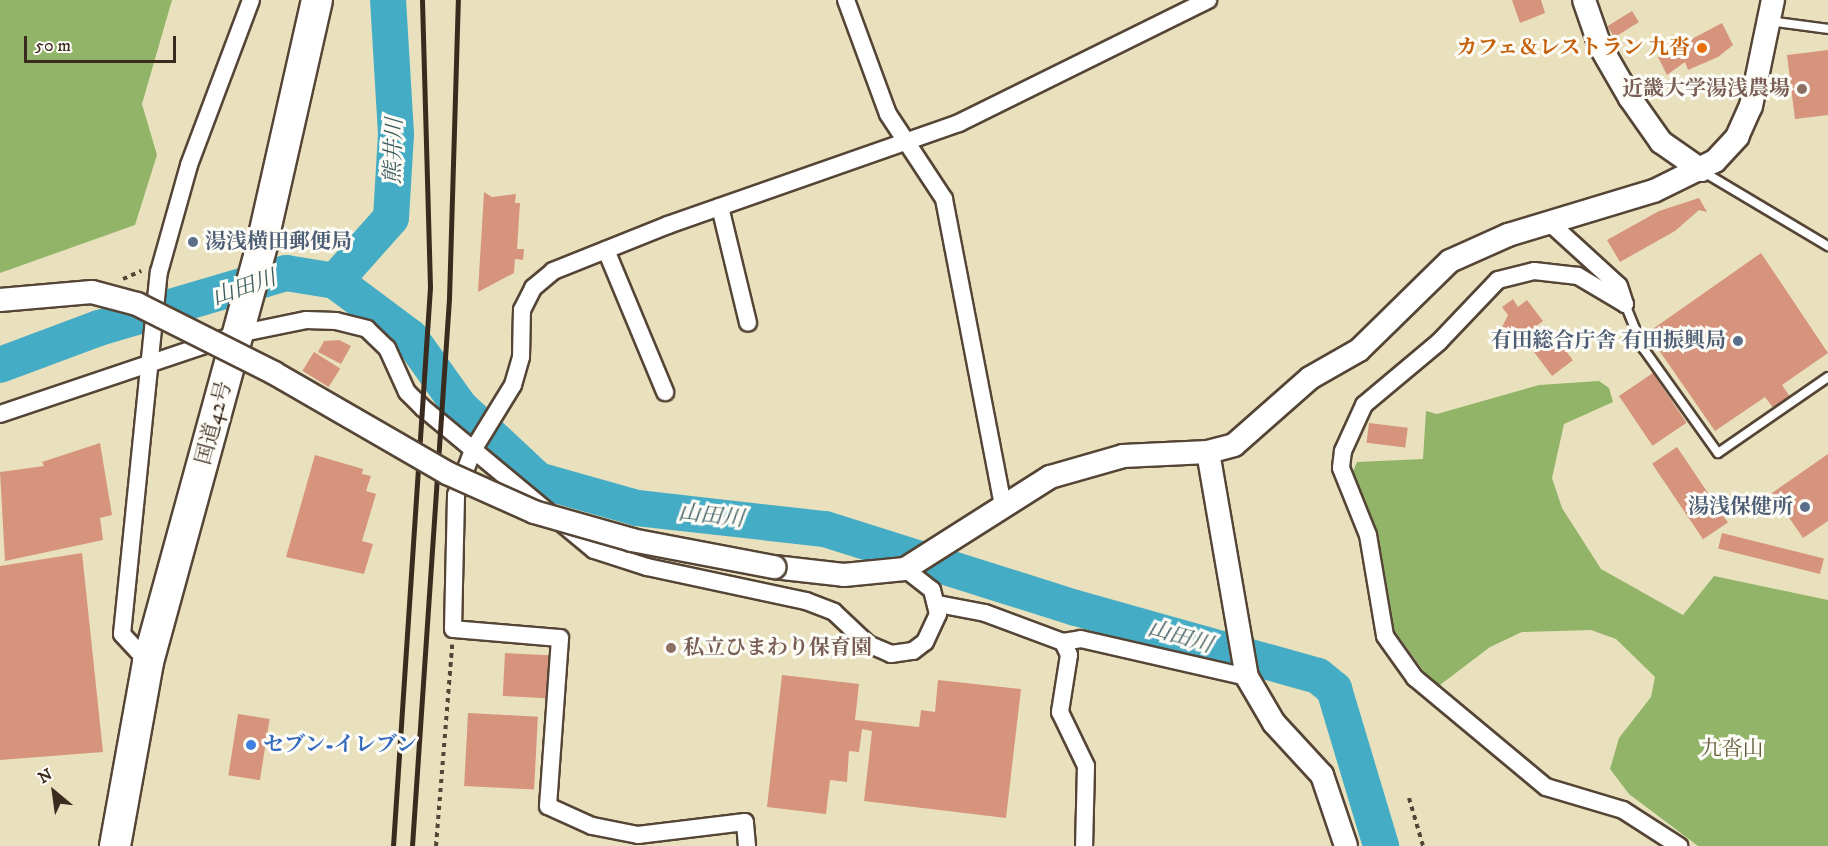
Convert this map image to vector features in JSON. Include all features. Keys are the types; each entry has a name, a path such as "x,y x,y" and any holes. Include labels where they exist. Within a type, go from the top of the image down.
{"highway":[{"name":"国道42号","path":"115,846 148,662 262,244 316,0"}],"street":[{"path":"148,662 122,634 159,272 189,165 251,0"},
{"path":"846,0 878,93 907,143 930,171 950,218 1003,504"},
{"path":"747,846 745,822 638,835 592,826 548,806 560,638 453,629 456,495 473,450 513,385 521,357 522,310 533,288 553,271 606,250 720,207 959,123 1208,0"},
{"path":"1584,0 1600,46 1636,106 1661,142 1701,170"},
{"path":"0,300 92,292 137,304 274,373 447,473 534,512 632,540 774,567 844,575 905,569 963,535 1003,504 1050,477 1094,462 1208,452 1234,445 1310,378 1359,350 1450,261 1701,170 1727,150 1744,123 1757,88 1771,10"},
{"path":"720,207 748,323"},
{"path":"1550,223 1619,286 1624,304"},
{"path":"606,250 665,392"},
{"path":"1624,304 1578,276 1534,271 1498,280 1439,342 1364,405 1343,452 1341,468 1372,551 1378,617 1390,644 1415,678 1546,787 1623,810 1679,846"},
{"path":"0,414 151,363 240,329 306,320 367,329 387,348 407,392 594,550 647,567 806,601 844,619 878,651 902,654 925,642 935,625 938,604 922,579 905,569"},
{"path":"1208,452 1247,677 1274,723 1322,775 1346,846"},
{"path":"938,604 985,613 1063,642 1081,639 1247,677"},
{"path":"1063,642 1069,655 1060,712 1086,765 1084,846"}],"lane":[{"path":"1771,10 1828,29"},
{"path":"1701,170 1828,246"},
{"path":"1624,304 1643,348 1718,453 1828,377"}],"path":[{"path":"436,846 453,629"},
{"path":"1409,798 1423,846"}],"green space":[{"path":"0,0 172,0 142,104 157,155 135,225 0,273"},
{"name":"九沓山","path":"1599,381 1609,388 1613,402 1564,424 1552,478 1562,508 1601,569 1683,615 1714,576 1828,600 1828,846 1698,846 1629,794 1610,769 1619,738 1651,697 1655,677 1616,639 1591,630 1522,632 1490,647 1436,688 1385,618 1378,538 1351,476 1357,462 1423,459 1426,411 1437,414 1539,385"}],"building":[{"path":"1512,0 1541,0 1545,13 1520,23"},
{"path":"1632,11 1639,22 1614,37 1607,26"},
{"name":"カフェ＆レストラン 九沓","path":"1722,23 1733,45 1718,57 1688,70 1685,62 1667,75 1658,57"},
{"name":"近畿大学湯浅農場","path":"1828,50 1828,115 1795,119 1787,55"},
{"path":"484,192 492,197 516,194 515,203 520,203 517,249 524,249 523,260 515,259 514,273 478,292"},
{"path":"1699,198 1707,212 1699,210 1675,231 1620,262 1607,240 1659,211"},
{"name":"有田総合庁舎 有田振興局","path":"1761,253 1828,353 1782,385 1791,398 1774,409 1765,397 1715,431 1647,333"},
{"path":"1513,299 1518,307 1527,300 1543,321 1512,344 1509,330 1501,329 1508,315 1502,307"},
{"path":"1547,326 1573,360 1552,376 1526,342"},
{"path":"339,340 351,346 341,364 318,352 324,341"},
{"path":"314,352 340,368 329,387 302,371"},
{"path":"1653,373 1687,423 1653,446 1619,396"},
{"path":"1369,423 1408,428 1405,448 1367,443"},
{"path":"100,443 112,515 100,518 103,540 5,561 0,472 44,466 42,462"},
{"path":"1677,447 1728,522 1703,539 1652,464"},
{"name":"湯浅保健所","path":"1828,454 1828,521 1803,538 1772,493"},
{"path":"315,455 363,469 362,474 371,476 366,491 376,494 362,541 373,544 364,574 286,557"},
{"path":"1722,533 1824,558 1820,574 1718,549"},
{"path":"82,553 103,752 0,760 0,566"},
{"path":"505,653 549,655 547,698 503,696"},
{"path":"782,675 859,684 855,720 919,727 921,710 935,712 938,680 1021,689 1006,818 864,801 872,731 862,729 859,752 849,751 847,782 830,780 826,814 767,807"},
{"path":"468,713 538,717 534,790 464,786"},
{"path":"238,714 270,719 260,780 228,775"}],"waterway":[{"name":"熊井川","path":"335,281 391,218 396,134 388,0"},
{"name":"山田川","path":"0,365 99,328 286,273 335,281 410,337 460,407 538,480 637,508 825,529 1076,608 1318,676 1334,689 1381,846"}],"railway":[{"path":"393,846 430,287 422,0"},
{"path":"412,846 449,299 458,0"}],"place":[{"name":"カフェ＆レストラン 九沓","path":"1702,48"},
{"name":"近畿大学湯浅農場","path":"1802,89"},
{"name":"湯浅横田郵便局","path":"193,242"},
{"name":"有田総合庁舎 有田振興局","path":"1738,341"},
{"name":"湯浅保健所","path":"1805,507"},
{"name":"私立ひまわり保育園","path":"671,648"},
{"name":"セブン-イレブン","path":"251,745"}]}
